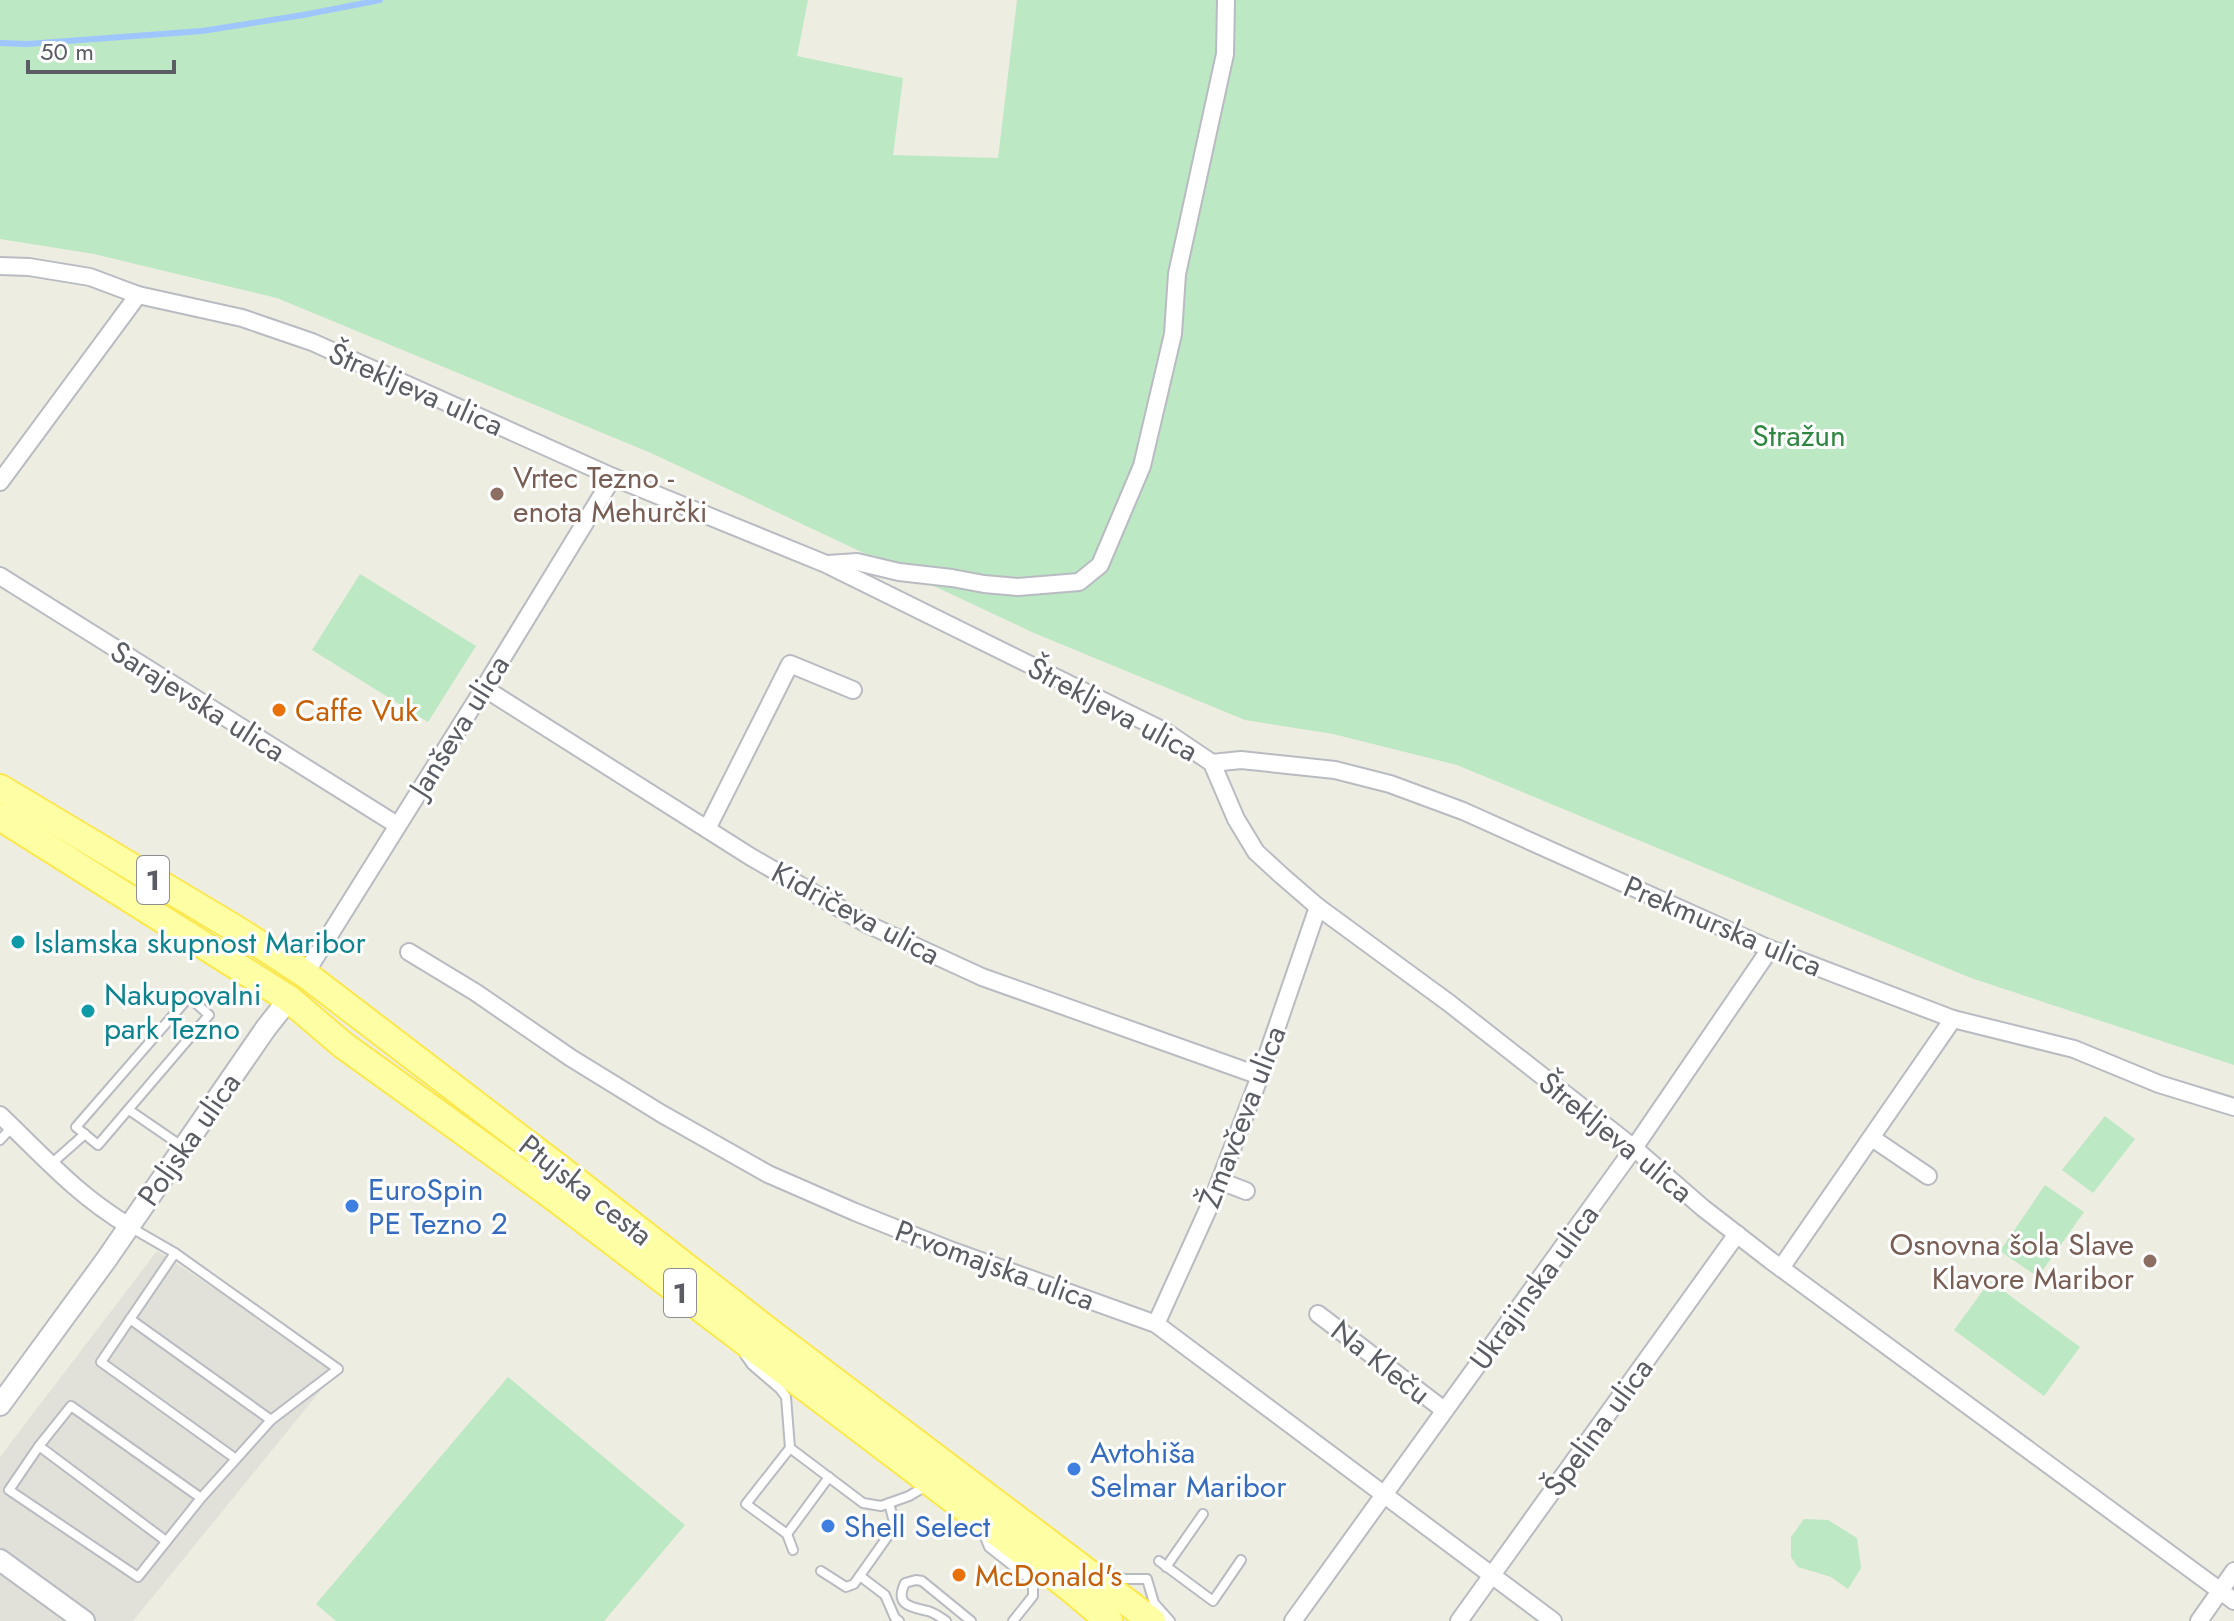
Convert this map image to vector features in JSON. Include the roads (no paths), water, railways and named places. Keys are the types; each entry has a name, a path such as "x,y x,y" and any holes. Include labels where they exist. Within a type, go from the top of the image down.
{"main road":[{"name":"Ptujska cesta","path":"0,788 305,974 783,1343 1152,1621"},
{"name":"Ptujska cesta","path":"0,817 289,999 343,1045 448,1119 733,1333 1070,1588 1109,1621"},
{"name":"Poljska ulica","path":"289,999 305,974"}],"street":[{"path":"826,564 857,562 899,572 1018,587 1079,582 1100,565 1142,466 1173,334 1177,274 1225,54 1226,0"},
{"name":"Štrekljeva ulica","path":"0,266 29,267 90,277 138,295 242,318 312,342 613,477 826,564 1166,732 1212,763 1236,819 1256,852 1318,907 1449,1003 1781,1268 2227,1596"},
{"path":"0,482 138,295"},
{"name":"Janševa ulica","path":"305,974 613,477"},
{"name":"Sarajevska ulica","path":"0,576 397,825"},
{"path":"707,829 790,664 853,690"},
{"name":"Kidričeva ulica","path":"484,688 808,892 867,924 982,977 1260,1076"},
{"name":"Prekmurska ulica","path":"1212,763 1241,760 1335,770 1390,784 1463,811 1770,949 1953,1019 2074,1049 2159,1084 2234,1107"},
{"name":"Žmavčeva ulica","path":"1156,1324 1220,1181 1318,907"},
{"name":"Ukrajinska ulica","path":"1293,1621 1634,1148 1770,949"},
{"name":"Prvomajska ulica","path":"409,952 475,992 571,1058 768,1174 950,1250 1156,1324 1553,1621"},
{"name":"Poljska ulica","path":"0,1405 289,999"},
{"path":"1781,1268 1953,1019"},
{"name":"Poljska ulica","path":"6,1121 99,1208 129,1226"},
{"path":"1872,1138 1928,1176"},
{"path":"1220,1181 1246,1191"},
{"name":"Špelina ulica","path":"1459,1621 1737,1234"},
{"name":"Na Kleču","path":"1318,1314 1444,1410"},
{"path":"0,1560 84,1621"},
{"path":"2199,1621 2227,1596 2234,1571"}],"lane":[{"path":"189,997 209,1015 129,1110 98,1145 76,1127 189,997"},
{"path":"129,1110 184,1148"},
{"path":"0,1140 6,1121"},
{"path":"51,1165 85,1134"},
{"path":"129,1226 175,1253 338,1369 271,1420 201,1498 138,1577 9,1490 71,1406 201,1498"},
{"path":"175,1253 101,1362 236,1459"},
{"path":"130,1319 271,1420"},
{"path":"733,1333 752,1365 786,1397 790,1448 746,1504 787,1534 793,1550"},
{"path":"39,1446 166,1541"},
{"path":"790,1448 863,1503 881,1506 909,1496 930,1483"},
{"path":"787,1534 829,1477"},
{"path":"821,1571 846,1587 854,1584 895,1526 889,1503"},
{"path":"1203,1514 1162,1564 1213,1601 1241,1560"},
{"path":"979,1520 989,1547 1027,1577 1033,1586 1033,1596 1013,1621"},
{"path":"1049,1543 1115,1577 1147,1579 1154,1603 1170,1621"},
{"path":"860,1576 885,1595 897,1620"},
{"path":"946,1621 932,1612 915,1609 905,1603 901,1592 905,1583 922,1581 971,1621"}],"waterway":[{"path":"0,43 27,44 202,31 380,0"}],"place":[{"name":"Vrtec Tezno - enota Mehurčki","path":"497,494"},
{"name":"Caffe Vuk","path":"279,710"},
{"name":"Islamska skupnost Maribor","path":"18,942"},
{"name":"Nakupovalni park Tezno","path":"88,1011"},
{"name":"EuroSpin PE Tezno 2","path":"352,1206"},
{"name":"Osnovna šola Slave Klavore Maribor","path":"2150,1261"},
{"name":"Avtohiša Selmar Maribor","path":"1074,1469"},
{"name":"Shell Select","path":"828,1526"},
{"name":"McDonald's","path":"959,1575"}],"park label":[{"name":"Stražun","path":"1799,435"}]}
